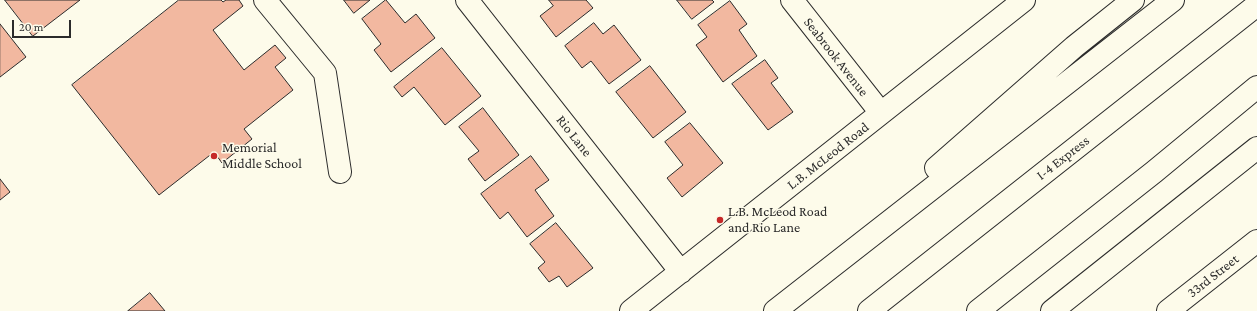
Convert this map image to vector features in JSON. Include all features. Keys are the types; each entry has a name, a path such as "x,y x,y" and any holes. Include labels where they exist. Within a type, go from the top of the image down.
{"main road":[{"path":"265,0 325,73 340,172"},
{"name":"Rio Lane","path":"467,0 681,272"},
{"name":"Seabrook Avenue","path":"792,0 881,113"},
{"name":"L.B. McLeod Road","path":"632,311 1024,0"},
{"path":"774,311 1074,47 1133,0"},
{"path":"774,311 1173,0"},
{"name":"I-4 Express","path":"870,311 1257,5"},
{"path":"978,311 1154,172 1257,87"},
{"path":"1052,311 1257,148"},
{"name":"33rd Street","path":"1168,311 1257,241"}],"building":[{"path":"5,0 80,0 33,36"},
{"path":"179,0 221,0 223,2 226,0 239,0 243,6 213,30 244,70 275,45 286,58 275,67 293,90 244,129 252,139 222,163 214,152 159,195 72,85"},
{"path":"344,0 370,0 354,13"},
{"path":"386,0 405,23 416,14 435,38 391,72 374,50 381,44 362,19"},
{"path":"549,0 586,0 593,8 556,37 540,16 553,6"},
{"path":"677,0 712,0 714,2 692,19"},
{"path":"730,1 747,24 739,30 757,56 723,82 696,45 707,37 698,25"},
{"path":"594,23 603,34 614,25 641,60 609,84 591,61 582,68 565,46"},
{"path":"0,24 26,57 0,77"},
{"path":"442,48 481,96 445,125 414,87 402,97 394,87"},
{"path":"765,60 778,78 771,83 793,112 768,130 732,84"},
{"path":"650,66 686,112 653,138 616,92"},
{"path":"483,108 519,155 485,181 468,159 479,151 459,127"},
{"path":"690,123 723,163 682,197 667,178 683,165 665,142"},
{"path":"531,156 549,180 535,190 554,216 527,237 508,212 500,219 481,194"},
{"path":"0,179 10,192 0,200"},
{"path":"556,223 593,268 567,287 559,276 549,282 538,268 545,262 530,244"},
{"path":"150,293 165,311 128,311"}],"place":[{"name":"Memorial Middle School","path":"214,156"},
{"name":"L.B. McLeod Road and Rio Lane","path":"720,220"}]}
